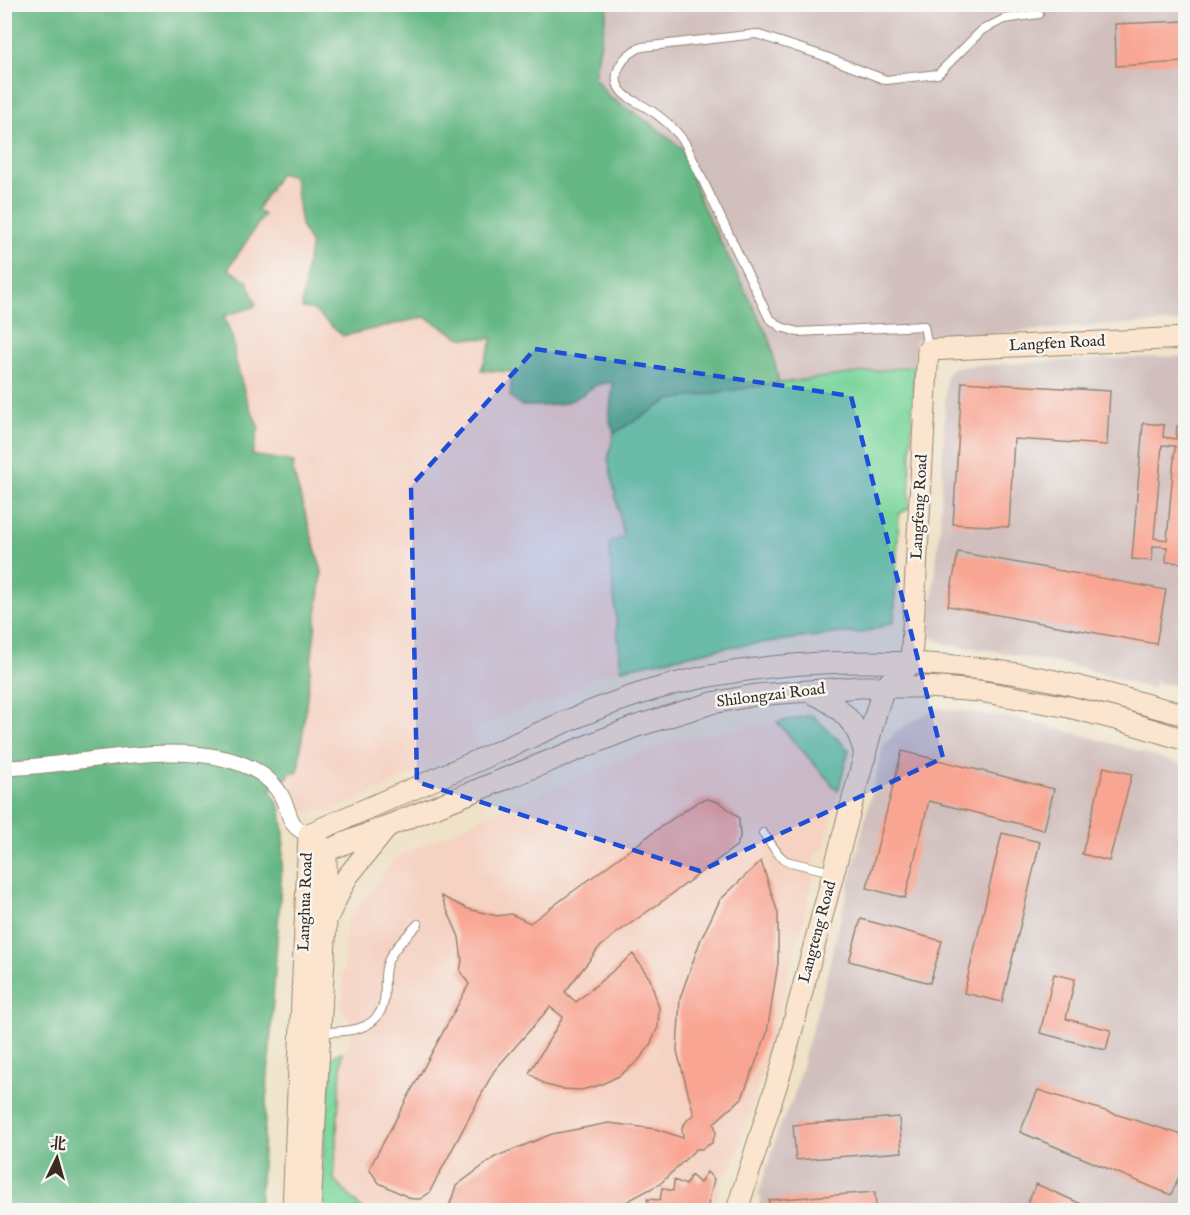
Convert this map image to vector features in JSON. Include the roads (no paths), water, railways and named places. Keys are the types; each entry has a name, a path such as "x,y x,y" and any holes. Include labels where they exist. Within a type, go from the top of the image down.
{"main road":[{"name":"Langfen Road","path":"928,350 1185,338"},
{"name":"Langfeng Road","path":"911,664 915,628 928,350"},
{"name":"Shilongzai Road","path":"309,834 556,726 625,699 654,689 721,674 765,668 853,662 938,663 1032,676 1185,715"},
{"path":"884,687 911,664"},
{"name":"Shilongzai Road","path":"317,854 576,748 662,717 735,699 808,691 884,687 979,691 1034,700 1116,719 1185,740"},
{"name":"Langteng Road","path":"737,1210 782,1067 884,687"},
{"path":"808,691 834,705 853,724 863,745 865,757"},
{"path":"326,922 347,877 388,826"},
{"name":"Langhua Road","path":"309,834 317,854 326,922 310,1210"},
{"name":"Langhua Road","path":"293,1210 317,854"}],"street":[{"path":"4,768 178,752 215,756 248,766 264,776 283,798 295,826 309,834"}],"lane":[{"path":"928,350 924,326 798,332 781,327 769,318 685,143 673,128 646,107 624,95 617,79 621,62 626,55 642,48 756,34 886,80 938,74 982,30 1004,19 1040,14"},
{"path":"763,832 786,861 834,873"},
{"path":"320,1032 351,1030 366,1026 378,1017 384,1000 387,966 392,954 418,924"}]}
